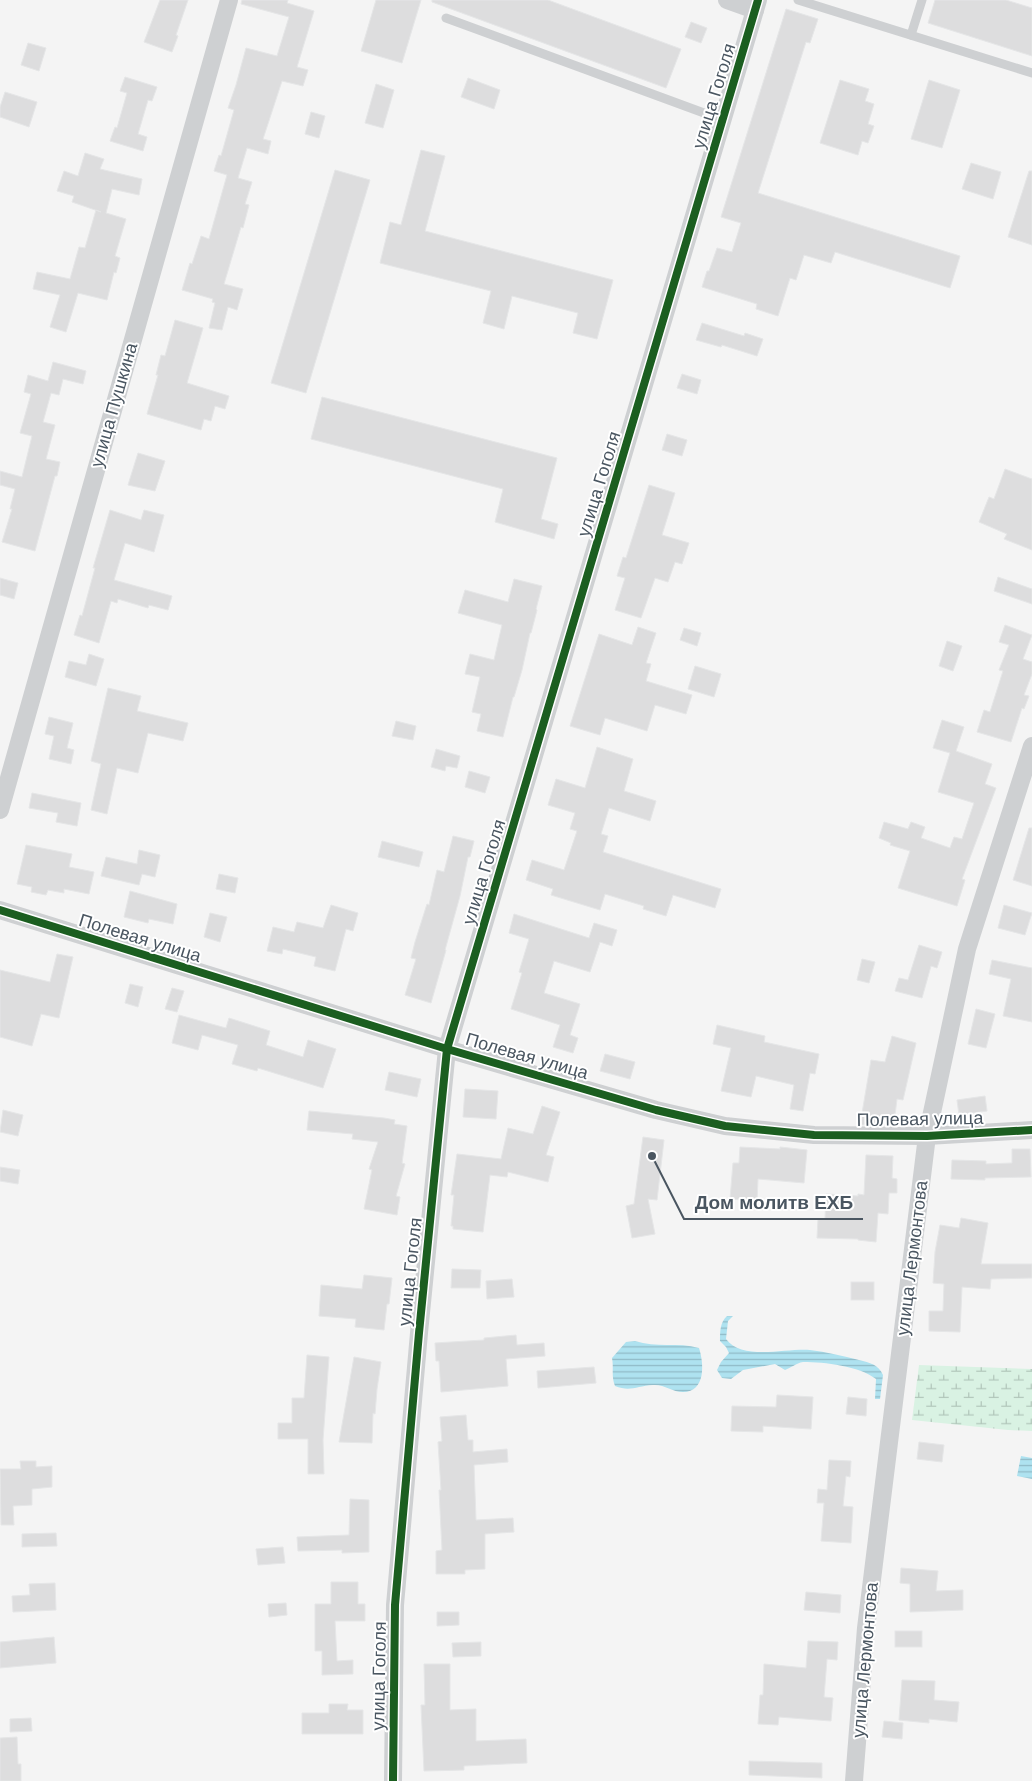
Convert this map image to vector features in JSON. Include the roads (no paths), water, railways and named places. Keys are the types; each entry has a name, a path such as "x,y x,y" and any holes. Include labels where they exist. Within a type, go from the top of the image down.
{"street":[{"name":"улица Пушкина","path":"0,810 229,0"},
{"path":"727,0 757,5"},
{"name":"улица Гоголя","path":"393,1781 395,1605 447,1049 757,5"},
{"name":"улица Лермонтова","path":"854,1781 866,1628 927,1136 967,949 1032,746"},
{"name":"Полевая улица","path":"0,910 447,1049 656,1110 725,1126 814,1135 927,1136 1032,1130"}],"lane":[{"path":"798,0 1032,73"},
{"path":"911,35 922,0"},
{"path":"446,18 723,120"}],"water":[{"path":"727,1316 733,1316 728,1321 726,1339 733,1346 742,1350 765,1352 810,1350 867,1362 879,1368 883,1375 880,1399 875,1399 876,1379 861,1371 831,1364 803,1362 785,1370 775,1364 743,1370 731,1379 722,1378 717,1370 729,1353 720,1341 720,1331"},
{"path":"635,1341 699,1348 702,1369 696,1387 690,1391 683,1392 657,1385 629,1389 615,1386 612,1358 626,1342"},
{"path":"1021,1456 1032,1458 1032,1479 1017,1476"}],"place":[{"name":"Дом молитв ЕХБ","path":"652,1156"}]}
